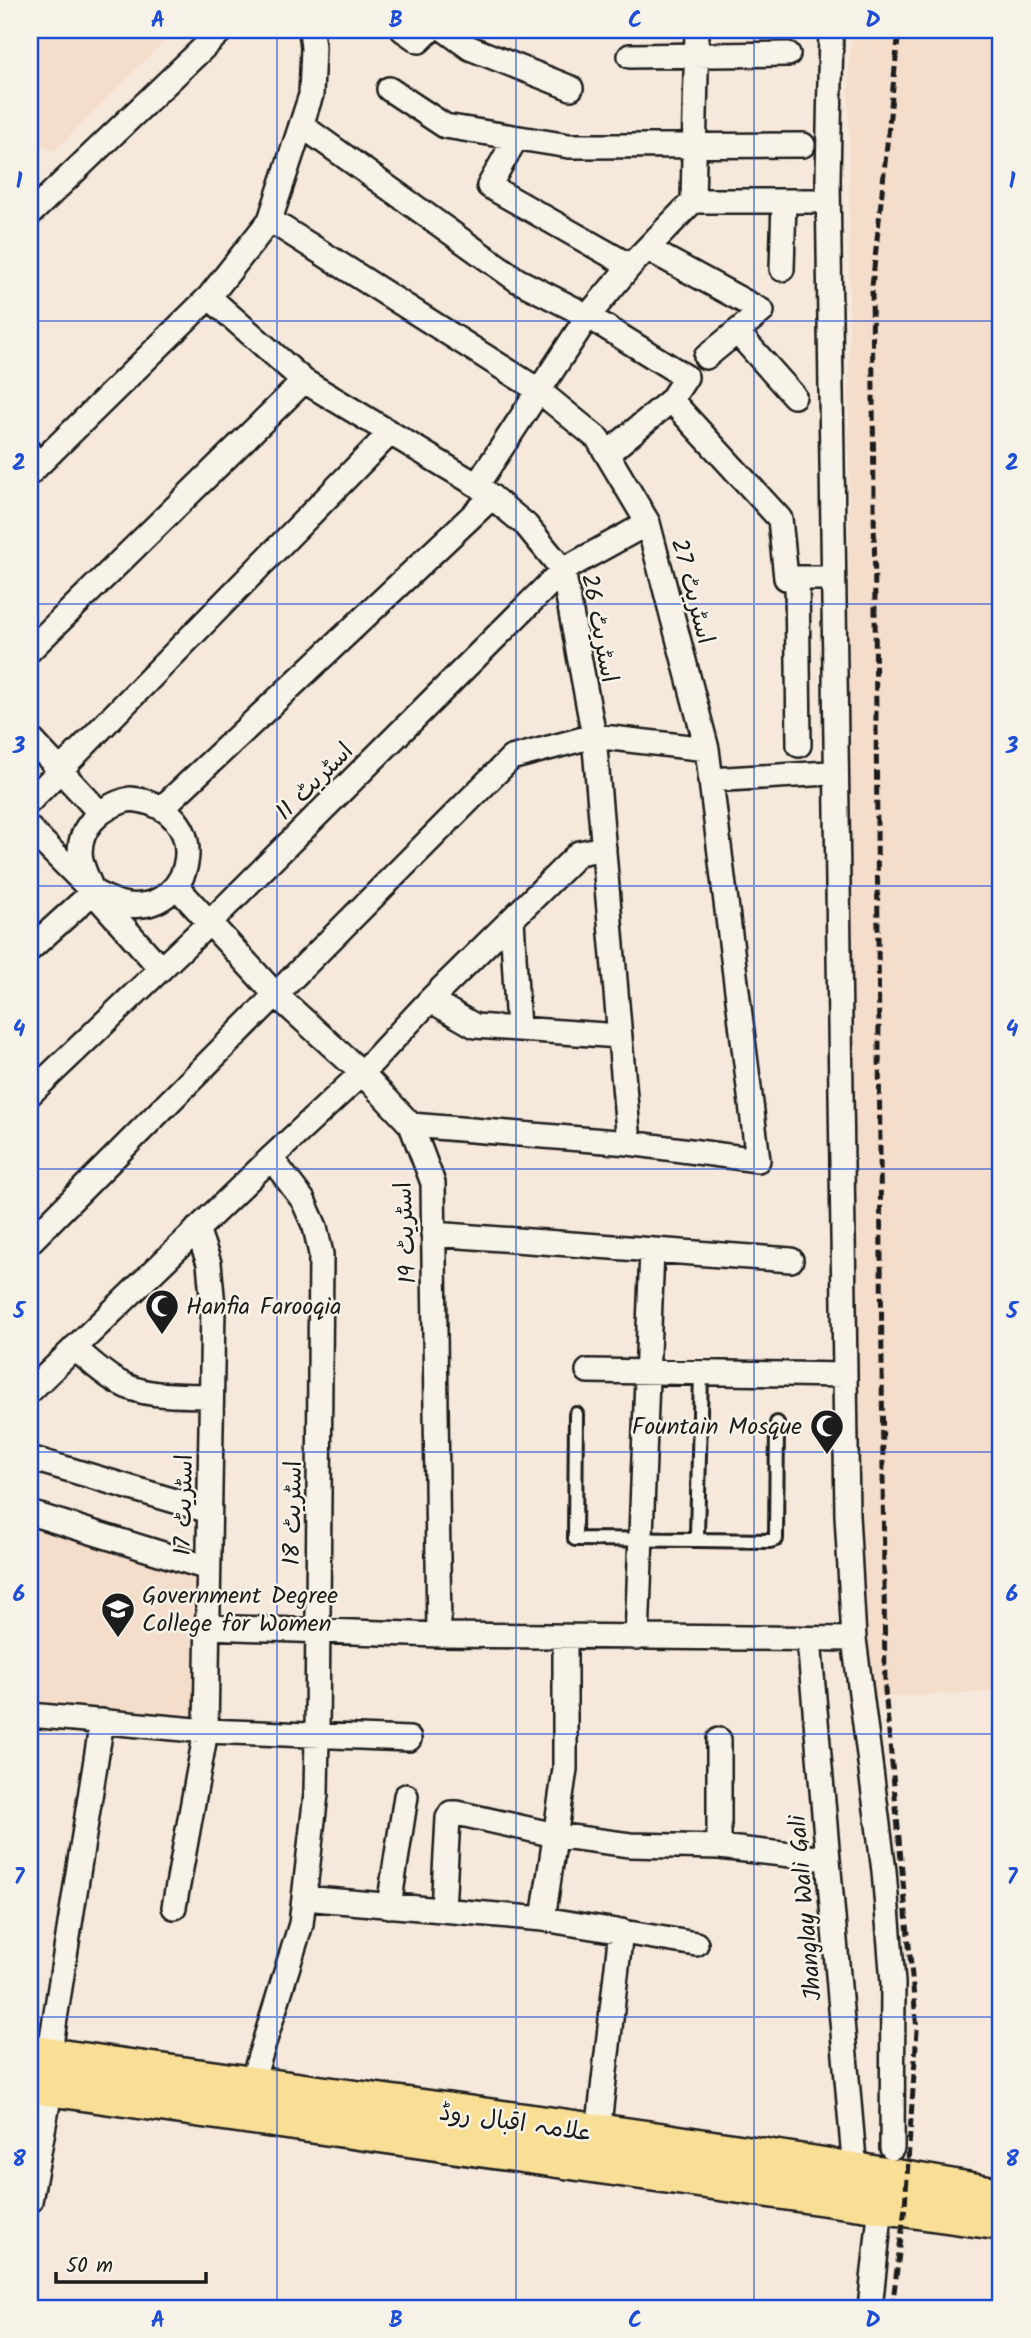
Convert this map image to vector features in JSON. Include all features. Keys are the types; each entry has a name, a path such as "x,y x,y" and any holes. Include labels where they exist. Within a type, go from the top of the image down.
{"main road":[{"name":"علامہ اقبال روڈ","path":"40,2071 251,2085 334,2113 598,2133 855,2171 1001,2197"},
{"name":"علامہ اقبال روڈ","path":"40,2071 334,2113 881,2205 1001,2222"}],"street":[{"path":"30,214 222,30"},
{"path":"34,460 209,297 270,220 311,95 311,30"},
{"path":"403,30 419,41 430,30"},
{"path":"445,30 470,48 571,88"},
{"path":"163,807 484,491 538,390 589,316 631,266 693,201 697,30"},
{"path":"831,30 828,179 847,1515 854,1639 884,1871 892,1970 892,2148"},
{"path":"630,56 788,54"},
{"path":"389,89 445,126 569,146 803,145"},
{"path":"301,124 517,280 589,316 686,377 671,400 607,454"},
{"path":"516,138 489,186 631,266"},
{"path":"693,201 813,201"},
{"path":"782,269 784,201"},
{"name":"اسٹریٹ 27","path":"270,220 538,390 598,439 648,523 707,749 758,1160 629,1143"},
{"path":"648,249 762,311 706,357"},
{"name":"اسٹریٹ 26","path":"209,297 304,381 484,491 526,525 563,570 594,736 629,1143"},
{"path":"737,332 794,396"},
{"path":"30,650 304,381"},
{"path":"671,400 780,519 786,578 826,579"},
{"path":"30,801 390,433"},
{"name":"اسٹریٹ 11","path":"30,1094 209,923 563,570 648,523"},
{"path":"797,578 799,745"},
{"path":"30,1242 511,758 594,736 707,749"},
{"path":"30,738 99,812"},
{"path":"710,780 829,773"},
{"path":"130,799 148,800 163,807 181,827 188,853 185,870 176,886 162,898 146,905 128,905 93,892 81,859 81,842 88,826 99,812 113,803 130,799"},
{"path":"30,829 93,892 161,969"},
{"path":"30,1391 362,1073 430,1000 579,853 604,848"},
{"name":"اسٹریٹ 19","path":"176,886 275,994 362,1073 411,1125 433,1183 439,1635"},
{"path":"30,949 93,892"},
{"path":"512,919 518,1029"},
{"path":"430,1000 475,1026 620,1036"},
{"path":"411,1125 629,1143"},
{"name":"اسٹریٹ 18","path":"251,2085 300,1924 316,1794 321,1254 315,1227 303,1200 271,1158"},
{"name":"اسٹریٹ 17","path":"174,1906 206,1731 213,1306 209,1263 197,1229"},
{"path":"433,1234 791,1260"},
{"path":"637,1637 652,1250"},
{"path":"74,1348 118,1382 156,1394 211,1396"},
{"path":"588,1371 845,1375"},
{"path":"30,1458 209,1511"},
{"path":"30,1513 208,1568"},
{"path":"207,1628 439,1635 854,1639"},
{"path":"543,1919 565,1769 565,1637"},
{"name":"Jhanglay Wali Gali","path":"808,1640 855,2171"},
{"path":"30,1715 206,1731 409,1739"},
{"path":"30,2201 40,2071 102,1721"},
{"path":"719,1740 719,1847"},
{"path":"389,1906 407,1796"},
{"path":"443,1910 448,1818 451,1813 555,1835 630,1844 719,1847 827,1859"},
{"path":"304,1898 543,1919 696,1944"},
{"path":"598,2133 621,1931"},
{"path":"870,2308 881,2205"}],"lane":[{"path":"698,1540 701,1374"},
{"path":"576,1413 575,1539 776,1539 777,1423"}],"shaded area":[{"path":"30,30 176,30 55,151 30,140"},
{"path":"854,30 1001,30 1001,1691 866,1698 849,1039 849,57"},
{"name":"Government Degree College for Women","path":"30,1513 208,1568 206,1731 30,1711"}],"railway":[{"path":"892,2308 905,2207 917,2030 885,1690 872,287 899,30"}],"place":[{"name":"Hanfia Farooqia","path":"162,1336"},
{"name":"Fountain Mosque","path":"827,1456"},
{"name":"Government Degree College for Women","path":"118,1639"}]}
